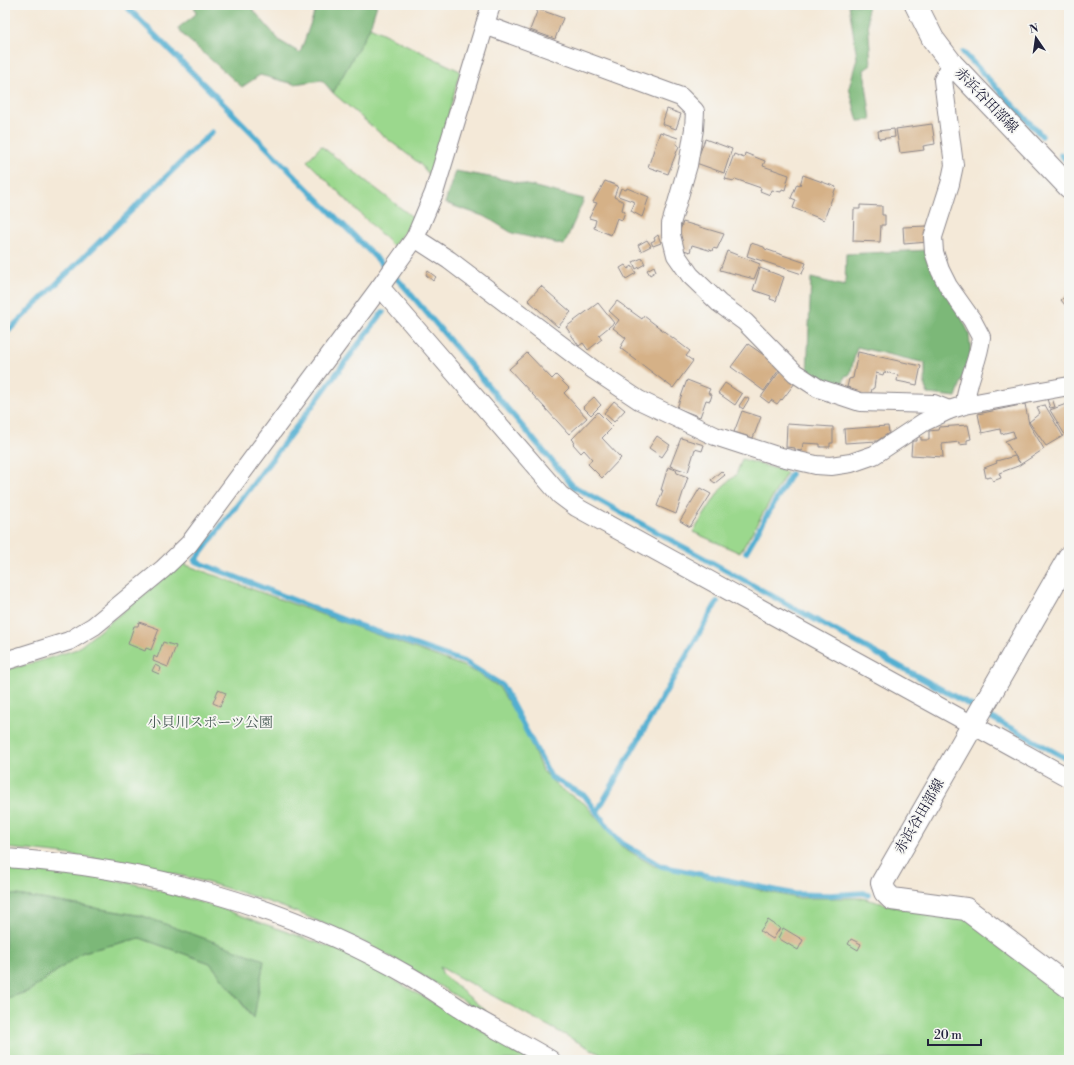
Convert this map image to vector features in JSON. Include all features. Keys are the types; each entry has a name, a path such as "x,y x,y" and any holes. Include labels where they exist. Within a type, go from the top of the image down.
{"main road":[{"name":"赤浜谷田部線","path":"916,5 933,39 952,64 1069,187"},
{"name":"赤浜谷田部線","path":"1069,557 884,877 882,883 883,888 889,896 897,900 966,909 1069,987"}],"street":[{"path":"5,661 69,642 105,617 163,569 189,544 386,279 415,238 434,193 491,5"},
{"path":"485,25 681,97 690,104 695,111 694,129 688,165 671,224 671,236 676,255 690,275 719,303 745,322 795,373 818,388 860,402 934,404 957,407"},
{"path":"952,64 943,80 954,165 933,237 934,252 940,270 981,337 980,349 966,392 957,407"},
{"path":"415,238 449,260 588,365 639,400 715,436 770,454 816,465 831,466 851,463 874,455 918,425 957,407 1069,386"},
{"path":"386,279 560,495 576,507 977,715 1069,778"},
{"path":"5,858 45,860 113,870 172,882 256,907 316,931 410,977 467,1012 551,1060"}],"green space":[{"path":"194,5 249,5 280,41 300,53 317,5 377,5 370,27 333,93 322,80 294,84 260,75 242,87 184,36 178,28 196,14"},
{"path":"849,5 867,5 871,65 864,70 871,120 858,121 849,88 857,58"},
{"path":"370,27 460,71 432,178 420,164 381,134 333,93"},
{"path":"321,146 415,219 393,246 307,161"},
{"path":"455,171 507,180 584,199 564,245 512,233 486,217 445,203"},
{"path":"929,250 969,333 971,354 956,397 928,394 925,387 925,363 857,347 850,375 845,376 842,386 807,376 811,278 845,286 846,254"},
{"path":"742,459 787,472 740,553 693,532 722,487 736,475"},
{"name":"小貝川スポーツ公園","path":"185,561 186,565 463,666 499,687 524,728 542,770 559,788 584,803 621,846 654,866 796,898 862,898 904,909 967,915 1069,994 1069,1060 611,1060 440,967 443,975 486,1011 479,1010 376,949 340,931 259,899 176,874 134,865 48,852 5,848 5,670 37,662 77,649"},
{"path":"5,867 82,873 144,886 217,907 349,954 533,1060 5,1060 5,999 29,991 83,952 140,938 210,963 253,1018 264,961 143,916 5,893"},
{"path":"5,893 143,916 264,960 254,1018 210,963 140,938 83,952 29,991 5,999"}],"building":[{"path":"538,9 563,18 555,39 530,30"},
{"path":"667,109 681,114 676,129 662,124"},
{"path":"932,124 935,144 923,146 924,150 900,153 896,129"},
{"path":"894,129 895,137 879,139 878,131"},
{"path":"660,132 678,138 676,144 679,146 668,174 648,167"},
{"path":"705,139 732,149 724,173 696,163"},
{"path":"745,153 765,161 763,166 789,175 785,190 782,189 781,192 772,190 770,195 760,191 761,188 735,179 734,181 725,179 734,154 744,158"},
{"path":"803,175 836,187 824,220 793,208 796,200 791,198 797,184 800,185"},
{"path":"605,181 618,186 614,197 624,202 622,210 625,212 622,220 617,218 611,235 594,228 596,220 589,218 597,203 593,202"},
{"path":"621,188 626,190 627,188 649,197 642,217 631,211 635,202 618,196"},
{"path":"860,205 882,206 882,215 885,215 885,225 881,225 880,242 853,241 854,209 860,209"},
{"path":"683,222 724,234 717,249 713,248 712,251 692,245 690,252 681,249 678,236"},
{"path":"927,226 928,242 904,244 903,227"},
{"path":"658,235 661,243 653,246 651,242 655,240 654,238"},
{"path":"647,240 651,246 641,251 638,245"},
{"path":"751,243 806,263 802,274 747,256"},
{"path":"727,251 760,264 754,279 720,270"},
{"path":"642,258 645,264 636,269 633,262"},
{"path":"625,265 628,269 632,266 636,273 626,279 620,268"},
{"path":"654,266 656,271 650,275 647,270"},
{"path":"760,268 784,277 776,301 770,299 771,296 753,290"},
{"path":"428,271 436,277 433,281 426,275"},
{"path":"541,286 571,312 558,327 528,300"},
{"path":"1069,293 1069,302 1065,305 1061,300"},
{"path":"617,301 642,319 644,316 690,351 686,356 693,361 673,388 620,348 626,338 613,328 619,320 609,311"},
{"path":"598,303 614,323 599,335 602,339 588,350 583,343 579,346 566,327"},
{"path":"748,344 781,367 764,391 731,367"},
{"path":"858,352 921,366 917,385 897,381 898,375 884,372 883,375 876,373 874,388 872,389 870,397 850,392 850,388 847,387 849,379 853,378"},
{"path":"527,353 552,379 556,375 569,388 564,393 587,418 569,434 509,369"},
{"path":"780,371 795,383 777,404 771,400 769,403 761,397"},
{"path":"687,380 710,389 708,393 712,395 710,401 706,400 700,417 677,408"},
{"path":"725,383 742,394 735,405 718,393"},
{"path":"594,397 601,405 591,415 583,407"},
{"path":"745,397 749,399 743,409 739,406"},
{"path":"1052,398 1055,407 1050,408 1047,399"},
{"path":"614,401 625,410 614,422 604,413"},
{"path":"1069,403 1069,432 1065,435 1050,410"},
{"path":"1025,404 1029,424 1044,449 1018,466 999,473 1001,478 993,481 991,477 986,478 984,468 997,463 996,461 1015,456 1020,463 1005,441 1015,437 1013,431 1001,434 1000,429 982,433 978,414"},
{"path":"1045,405 1063,436 1046,446 1029,422 1040,413 1037,407"},
{"path":"742,411 761,417 753,438 734,432"},
{"path":"598,412 613,427 602,438 621,458 602,478 588,464 592,459 584,450 581,453 573,444 574,441 572,439"},
{"path":"787,424 833,427 833,443 830,443 830,447 820,447 820,444 803,443 802,451 795,450 795,448 786,447"},
{"path":"968,425 971,439 967,440 967,444 959,445 959,442 942,444 943,457 911,455 912,441 917,441 917,437 921,437 921,440 929,440 929,431 938,430 939,427"},
{"path":"888,426 889,433 877,441 845,443 844,429"},
{"path":"657,436 670,445 662,457 649,448"},
{"path":"681,438 704,445 702,451 695,449 688,472 670,466"},
{"path":"668,467 676,470 677,473 688,477 676,514 657,506 663,490 661,490"},
{"path":"721,471 725,475 715,483 711,480"},
{"path":"700,488 711,494 690,527 680,521"},
{"path":"139,622 159,629 151,650 146,648 145,651 128,644 134,626 138,626"},
{"path":"163,642 176,646 168,667 153,661 154,656 157,658"},
{"path":"155,665 161,668 159,674 152,671"},
{"path":"218,690 226,693 220,706 213,703"},
{"path":"768,920 780,928 773,939 760,931"},
{"path":"783,928 803,940 798,950 778,938"},
{"path":"851,939 861,944 858,950 848,944"}],"waterway":[{"path":"125,5 403,285 573,486 977,709"},
{"path":"963,52 1042,136"},
{"path":"5,334 212,132"},
{"path":"1061,155 1069,164"},
{"path":"383,312 195,561 352,623 465,662 502,685 551,777 585,796 613,834 622,843 661,866 794,894 830,895 864,893 868,895"},
{"path":"746,552 791,474"},
{"path":"597,812 717,602"},
{"path":"985,714 1069,760"}]}
